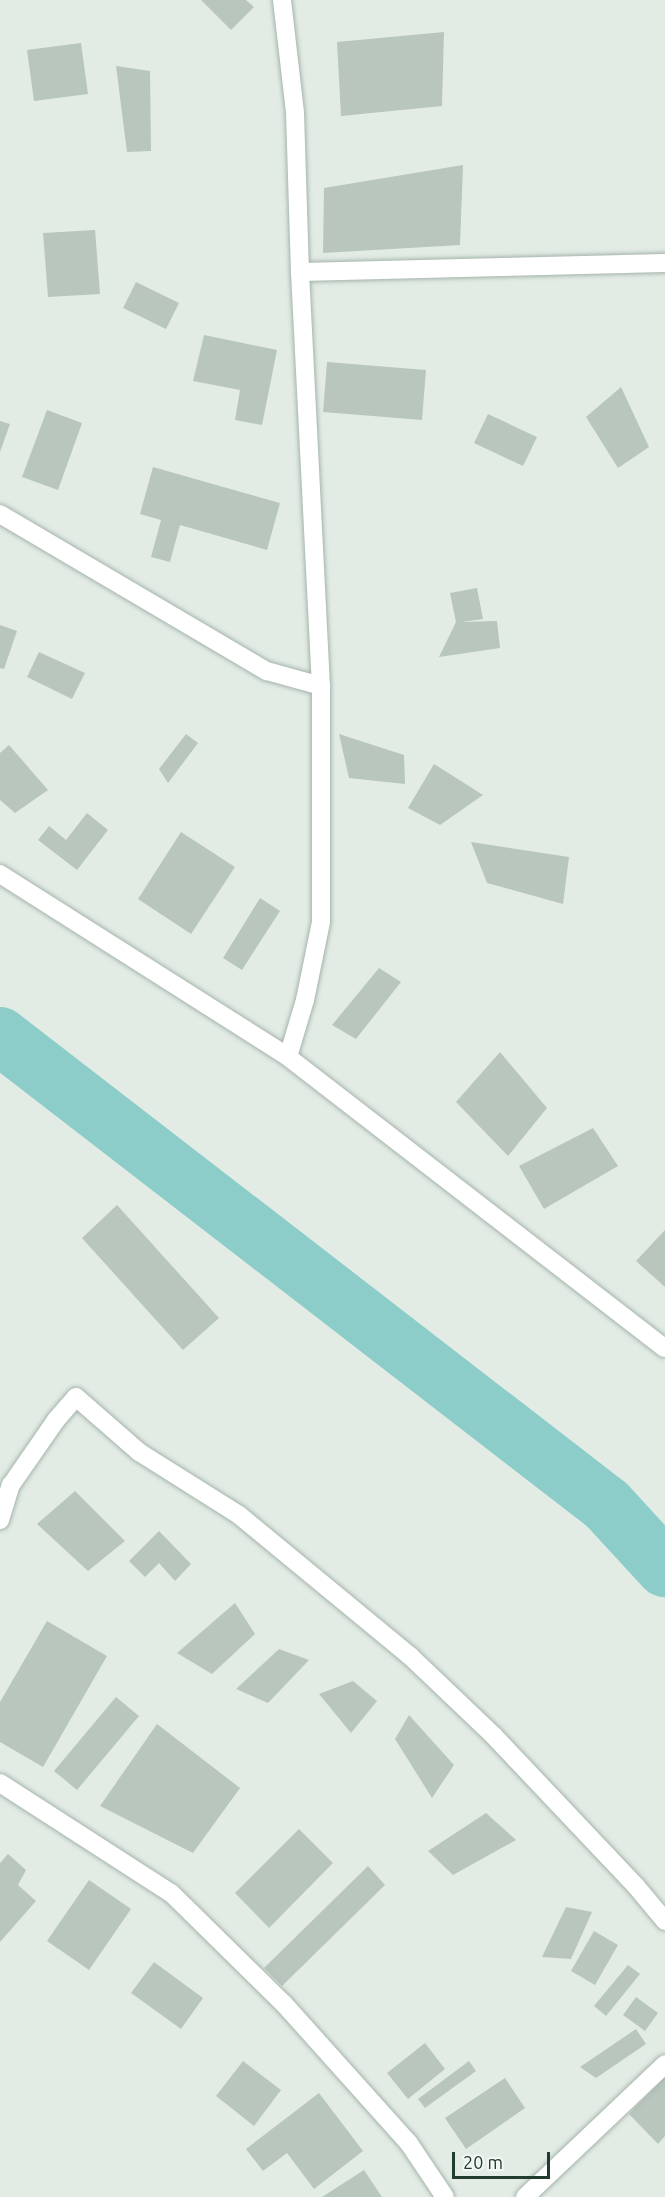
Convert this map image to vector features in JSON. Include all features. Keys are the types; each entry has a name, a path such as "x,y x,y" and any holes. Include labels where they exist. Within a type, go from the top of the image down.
{"street":[{"path":"282,0 295,113 300,272 321,686 321,922 305,1000 288,1057"},
{"path":"300,272 665,263"},
{"path":"0,514 267,671 321,686"},
{"path":"0,874 288,1057 665,1348"},
{"path":"0,1520 11,1485 56,1420 76,1397 139,1452 239,1515 410,1656 493,1735 636,1885 665,1921"},
{"path":"0,1784 171,1893 284,2004 408,2142 445,2197"},
{"path":"525,2197 665,2064"}],"building":[{"path":"201,0 246,0 254,7 231,30"},
{"path":"444,32 442,106 341,116 337,42"},
{"path":"81,43 88,94 34,101 27,50"},
{"path":"116,66 150,71 151,151 127,152"},
{"path":"463,165 460,245 323,253 324,188"},
{"path":"95,230 100,294 48,297 43,233"},
{"path":"136,282 179,303 166,329 123,308"},
{"path":"204,335 277,350 262,425 235,420 240,390 193,381"},
{"path":"327,362 426,370 422,420 323,412"},
{"path":"621,387 649,447 618,468 586,417"},
{"path":"47,410 82,423 58,490 22,477"},
{"path":"488,414 537,437 523,466 474,443"},
{"path":"0,421 10,424 0,452"},
{"path":"153,467 280,503 267,550 180,525 170,562 151,557 161,520 140,514"},
{"path":"477,588 483,619 461,622 497,621 500,648 439,657 456,622 450,593"},
{"path":"0,625 17,631 4,669 0,668"},
{"path":"39,652 85,673 72,699 27,677"},
{"path":"186,734 198,743 168,783 159,769"},
{"path":"339,734 404,755 405,784 349,778"},
{"path":"9,745 48,790 15,813 0,800 0,753"},
{"path":"434,764 483,795 440,825 408,808"},
{"path":"87,813 108,830 77,870 38,840 49,826 66,840"},
{"path":"181,832 235,867 191,934 138,899"},
{"path":"471,842 569,857 563,904 487,883"},
{"path":"260,898 280,911 242,970 223,958"},
{"path":"379,968 401,982 356,1039 332,1025"},
{"path":"500,1052 547,1108 508,1156 456,1102"},
{"path":"593,1128 618,1166 544,1209 519,1166"},
{"path":"117,1205 219,1318 183,1350 82,1238"},
{"path":"665,1230 665,1287 636,1261"},
{"path":"75,1491 125,1541 88,1571 37,1524"},
{"path":"159,1531 191,1564 175,1581 159,1563 145,1577 129,1561"},
{"path":"235,1603 255,1634 212,1674 177,1653"},
{"path":"47,1621 107,1656 43,1767 0,1742 0,1702"},
{"path":"279,1649 309,1660 268,1703 236,1689"},
{"path":"353,1681 377,1701 351,1733 319,1694"},
{"path":"116,1697 139,1716 77,1790 54,1771"},
{"path":"409,1715 454,1765 432,1798 395,1739"},
{"path":"157,1724 240,1788 193,1853 100,1806"},
{"path":"486,1813 516,1840 453,1875 428,1851"},
{"path":"299,1829 333,1863 269,1928 235,1893"},
{"path":"8,1854 26,1870 18,1885 36,1901 0,1942 0,1863"},
{"path":"368,1866 385,1885 282,1986 264,1968"},
{"path":"89,1880 131,1909 89,1970 47,1941"},
{"path":"566,1907 592,1912 571,1959 542,1957"},
{"path":"594,1931 618,1945 595,1985 571,1971"},
{"path":"154,1962 203,1998 181,2029 131,1993"},
{"path":"628,1965 640,1974 606,2016 594,2006"},
{"path":"636,1997 658,2013 645,2031 623,2015"},
{"path":"636,2029 646,2044 596,2078 580,2067"},
{"path":"425,2043 445,2069 408,2099 387,2073"},
{"path":"243,2061 281,2090 254,2126 216,2096"},
{"path":"469,2061 476,2071 425,2108 418,2099"},
{"path":"665,2077 665,2136 658,2144 629,2114"},
{"path":"505,2078 525,2108 466,2149 445,2118"},
{"path":"319,2093 363,2151 314,2189 287,2153 263,2171 246,2149"},
{"path":"364,2170 382,2197 322,2197"}],"waterway":[{"path":"0,1036 607,1505 665,1568"}]}
